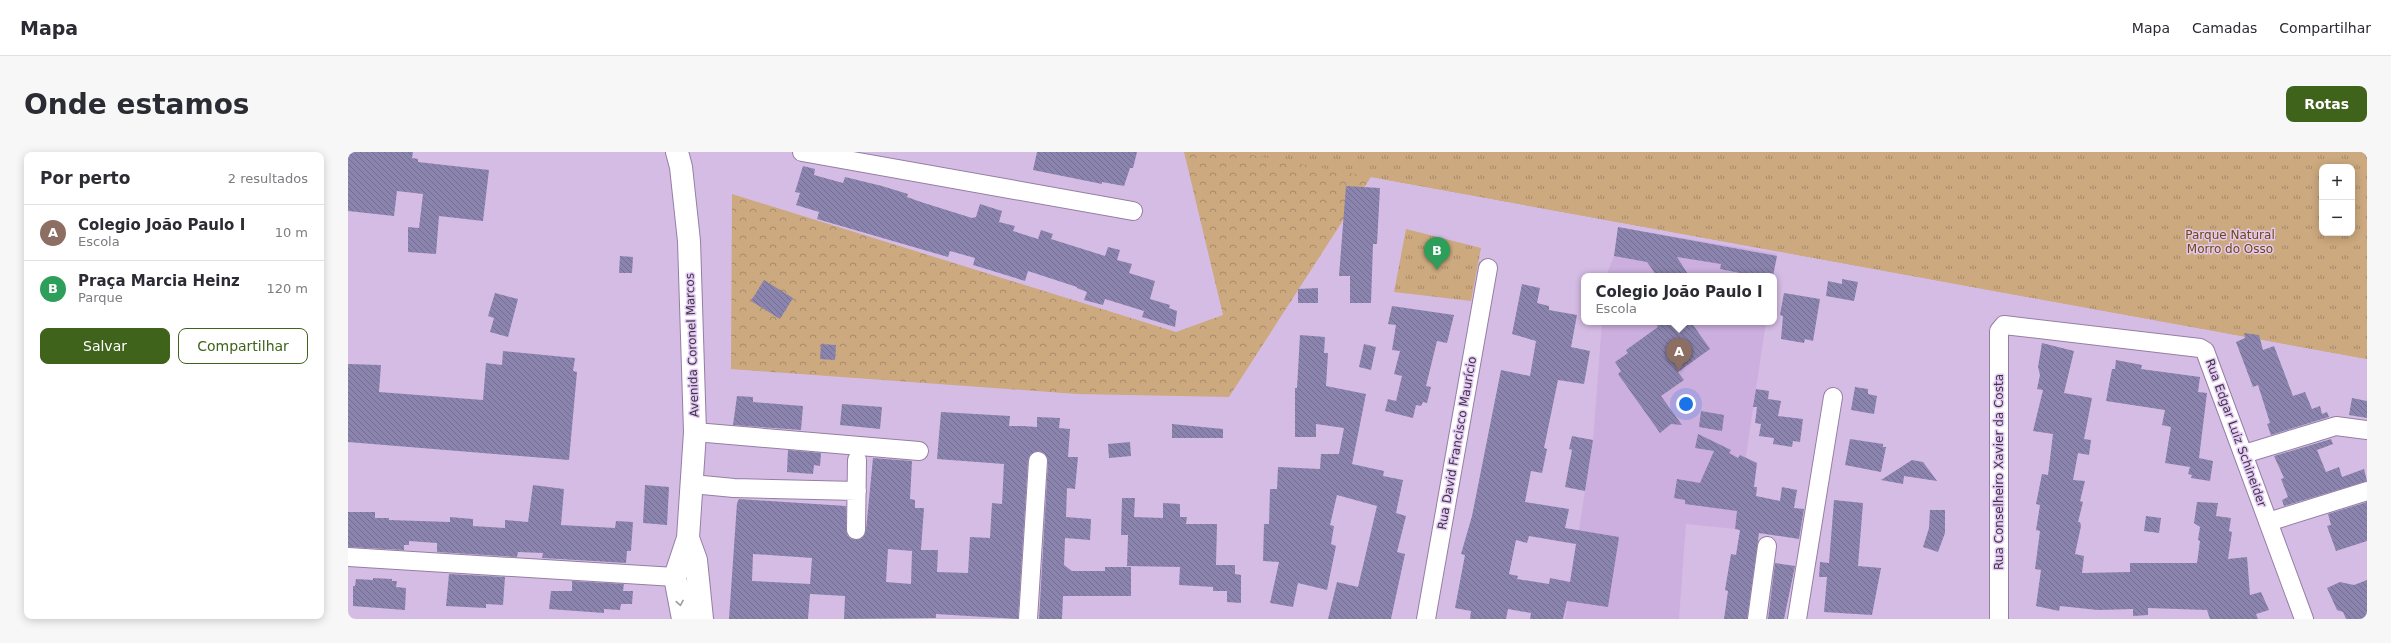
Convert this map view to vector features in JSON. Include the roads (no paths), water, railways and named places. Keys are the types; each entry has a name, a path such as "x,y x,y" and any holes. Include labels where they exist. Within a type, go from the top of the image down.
{"main road":[{"name":"Avenida Coronel Marcos","path":"677,152 681,168 689,241 695,432 688,538 675,577 683,619"},
{"name":"Avenida Coronel Marcos","path":"688,538 696,560 702,619"}],"street":[{"path":"802,152 1133,212"},
{"name":"Rua David Francisco Maurício","path":"1426,619 1488,268"},
{"name":"Rua Edgar Luiz Schineider","path":"2001,326 2203,350 2207,355 2304,619"},
{"name":"Rua Conselheiro Xavier da Costa","path":"1999,619 1999,332 2001,326"},
{"path":"1797,619 1833,397"},
{"path":"2244,454 2336,426 2367,430"},
{"path":"695,432 919,451"},
{"path":"856,530 857,460"},
{"path":"1028,619 1038,461"},
{"path":"692,484 734,488 857,491"},
{"path":"2268,522 2367,491"},
{"path":"1757,619 1767,546"},
{"path":"348,556 675,577"}],"place":[{"name":"Praça Marcia Heinz","path":"1437,270"},
{"name":"Colegio João Paulo I","path":"1679,371"}],"park label":[{"name":"Parque Natural Morro do Osso","path":"2230,242"}]}
